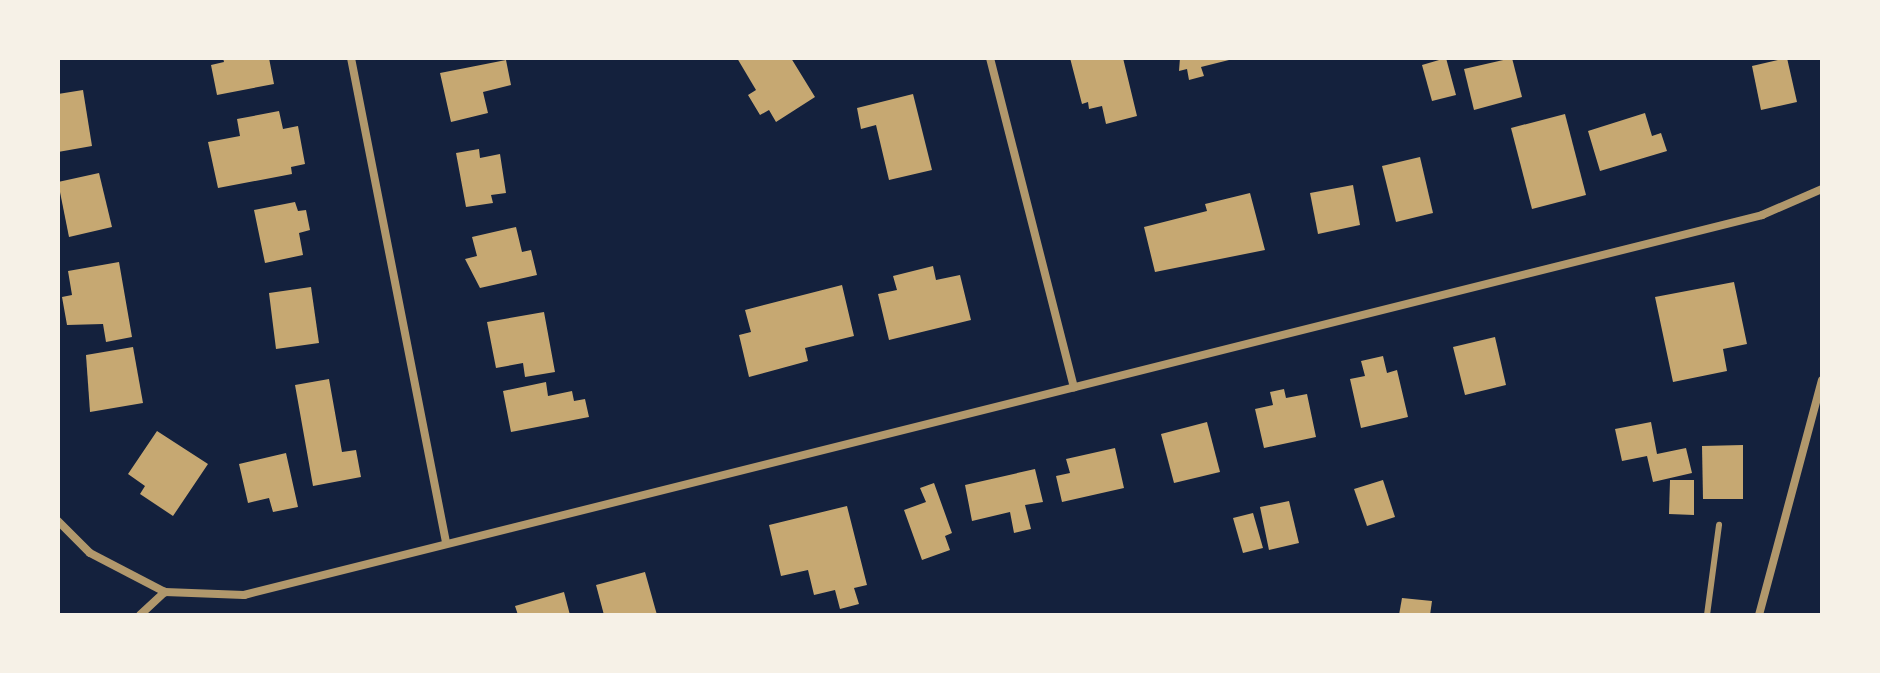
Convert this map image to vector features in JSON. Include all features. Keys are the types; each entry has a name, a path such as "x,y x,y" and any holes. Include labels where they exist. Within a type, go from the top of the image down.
{"street":[{"path":"351,58 446,542"},
{"path":"990,58 1074,387"},
{"path":"58,521 90,553 123,574 165,592 244,595 1762,215 1822,189"},
{"path":"1759,615 1822,380"},
{"path":"140,615 165,592"}],"lane":[{"path":"1707,615 1719,525"}],"building":[{"path":"223,58 269,58 274,84 217,95 211,65 224,62"},
{"path":"737,58 791,58 815,97 776,122 769,110 760,115 748,95 756,90"},
{"path":"1070,58 1123,58 1137,116 1106,124 1102,106 1089,109 1088,102 1082,104"},
{"path":"1180,58 1233,59 1201,67 1204,76 1189,80 1187,69 1179,71"},
{"path":"1446,58 1456,95 1432,101 1422,65"},
{"path":"1512,58 1522,97 1474,110 1464,69"},
{"path":"1787,58 1797,102 1761,110 1752,66"},
{"path":"506,60 511,85 483,92 488,113 451,122 440,73"},
{"path":"83,90 92,146 58,152 58,94"},
{"path":"913,94 932,170 889,180 876,125 861,129 857,108"},
{"path":"279,111 283,129 298,126 305,164 291,167 292,174 218,188 208,142 240,136 237,119"},
{"path":"1645,113 1652,136 1661,133 1667,151 1600,171 1588,131"},
{"path":"1565,114 1586,195 1532,209 1511,128"},
{"path":"479,149 480,158 500,154 506,193 491,195 493,203 466,207 456,153"},
{"path":"1420,157 1433,213 1396,222 1382,166"},
{"path":"99,173 112,227 69,237 58,182"},
{"path":"1353,185 1360,225 1318,234 1310,193"},
{"path":"1250,193 1265,250 1155,272 1144,227 1207,211 1205,204"},
{"path":"295,202 298,211 306,210 310,230 299,233 303,255 265,263 254,210"},
{"path":"516,227 522,252 531,250 537,275 480,288 465,259 477,256 472,237"},
{"path":"119,262 132,337 106,342 103,324 67,325 62,297 72,295 68,271"},
{"path":"933,266 936,280 960,275 971,320 889,340 878,294 897,290 893,276"},
{"path":"1734,282 1747,344 1723,349 1727,371 1673,382 1655,297"},
{"path":"842,285 854,336 805,348 808,361 749,377 739,335 751,332 745,310"},
{"path":"311,287 319,343 276,349 269,293"},
{"path":"544,312 555,372 525,377 523,363 496,368 487,322"},
{"path":"1495,337 1506,385 1465,395 1453,347"},
{"path":"133,347 143,403 90,412 86,355"},
{"path":"1383,356 1387,373 1397,370 1408,417 1361,428 1350,379 1365,376 1361,361"},
{"path":"329,379 342,452 356,450 361,477 313,486 295,385"},
{"path":"546,382 548,396 572,391 574,401 585,399 589,417 511,432 503,391"},
{"path":"1284,389 1286,398 1307,394 1316,437 1264,448 1255,409 1273,405 1270,392"},
{"path":"1207,422 1220,472 1174,483 1161,434"},
{"path":"1651,422 1657,454 1686,448 1692,473 1653,482 1647,456 1622,461 1615,429"},
{"path":"157,431 208,464 173,516 140,494 145,486 128,474"},
{"path":"1743,445 1743,499 1703,499 1702,446"},
{"path":"1115,448 1124,488 1062,502 1056,476 1070,473 1066,459"},
{"path":"286,453 298,507 273,512 269,498 248,503 239,464"},
{"path":"1035,469 1043,502 1025,505 1031,529 1014,533 1010,512 972,521 965,485"},
{"path":"1383,480 1395,517 1367,526 1354,489"},
{"path":"1670,480 1694,480 1694,515 1669,514"},
{"path":"934,483 952,533 945,536 950,550 922,560 904,510 926,502 920,488"},
{"path":"1289,501 1299,543 1269,550 1260,507"},
{"path":"847,506 867,585 854,588 859,604 840,609 835,590 814,595 808,570 781,576 769,525"},
{"path":"1253,513 1263,548 1243,553 1233,518"},
{"path":"645,572 657,615 604,615 596,585"},
{"path":"564,592 570,615 518,615 515,606"},
{"path":"1402,598 1432,601 1430,615 1399,615"}]}
